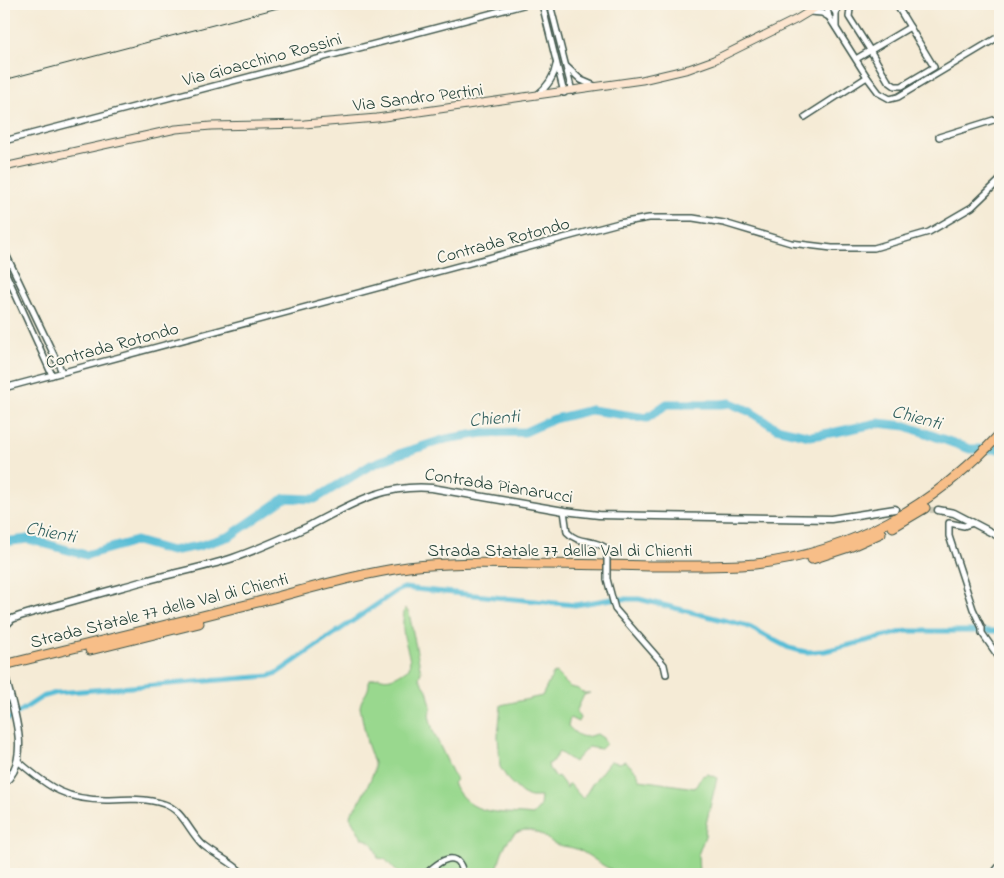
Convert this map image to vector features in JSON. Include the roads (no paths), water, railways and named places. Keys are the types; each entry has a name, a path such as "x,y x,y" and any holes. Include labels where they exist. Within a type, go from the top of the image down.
{"highway":[{"name":"Strada Statale 77 della Val di Chienti","path":"4,672 370,580 406,573 460,569 731,571 805,561 864,541 912,516 951,490 986,454 1000,434"},
{"name":"Strada Statale 77 della Val di Chienti","path":"4,665 280,596 404,568 460,563 718,566 756,564 788,558 848,541 887,524 936,494 1000,442"}],"main road":[{"name":"Via Sandro Pertini","path":"4,167 186,128 347,121 534,97 649,79 689,69 714,60 826,4"}],"street":[{"name":"Via Gioacchino Rossini","path":"4,141 527,4"},
{"path":"542,4 556,62 568,92"},
{"path":"550,4 564,62 568,92"},
{"path":"826,4 836,13"},
{"path":"826,4 829,17 867,77 885,98 894,99 1000,36"},
{"path":"836,28 838,4"},
{"path":"854,4 850,9 849,17 888,82 895,86 902,86 934,67 896,4"},
{"path":"809,12 822,13 829,17"},
{"path":"856,58 910,27"},
{"path":"550,36 558,34"},
{"path":"534,97 552,77 556,62"},
{"path":"564,62 571,72 581,80 593,86 604,86"},
{"path":"805,117 867,77"},
{"path":"939,137 1000,118"},
{"name":"Contrada Rotondo","path":"4,388 618,223 642,219 672,217 707,219 791,243 832,248 874,248 929,232 972,207 1000,180"},
{"path":"4,250 62,372"},
{"path":"4,269 52,375"},
{"name":"Contrada Pianarucci","path":"4,626 12,619 20,616 143,581 204,568 263,547 374,494 397,488 432,488 564,511 599,515 831,519 895,509"},
{"path":"938,510 954,513 1000,537"},
{"path":"564,511 567,532 578,541 598,543 606,548 606,579 614,609 664,665 666,674"},
{"path":"973,523 964,526 949,523 949,536 973,609 982,630 1000,659"},
{"path":"4,672 20,745 18,761 12,776 4,783"},
{"path":"18,761 52,789 70,796 92,800 126,799 165,804 180,816 204,845 234,865 243,874"},
{"path":"426,874 446,859 451,858 460,863 464,874"},
{"path":"993,874 1000,865"}],"waterway":[{"name":"Chienti","path":"4,542 28,539 86,555 136,541 171,551 199,546 230,536 285,498 315,499 371,465 399,454 446,439 483,433 525,432 554,419 591,410 647,418 667,404 730,403 749,411 776,428 810,436 878,423 906,426 970,449 1000,449"},
{"path":"4,722 42,697 56,693 269,676 277,673 395,592 404,588 575,605 612,599 639,599 747,626 789,648 806,652 825,651 906,631 1000,631"}],"tunnel":[{"path":"921,510 938,510"}],"railway":[{"path":"4,80 293,4"}]}
